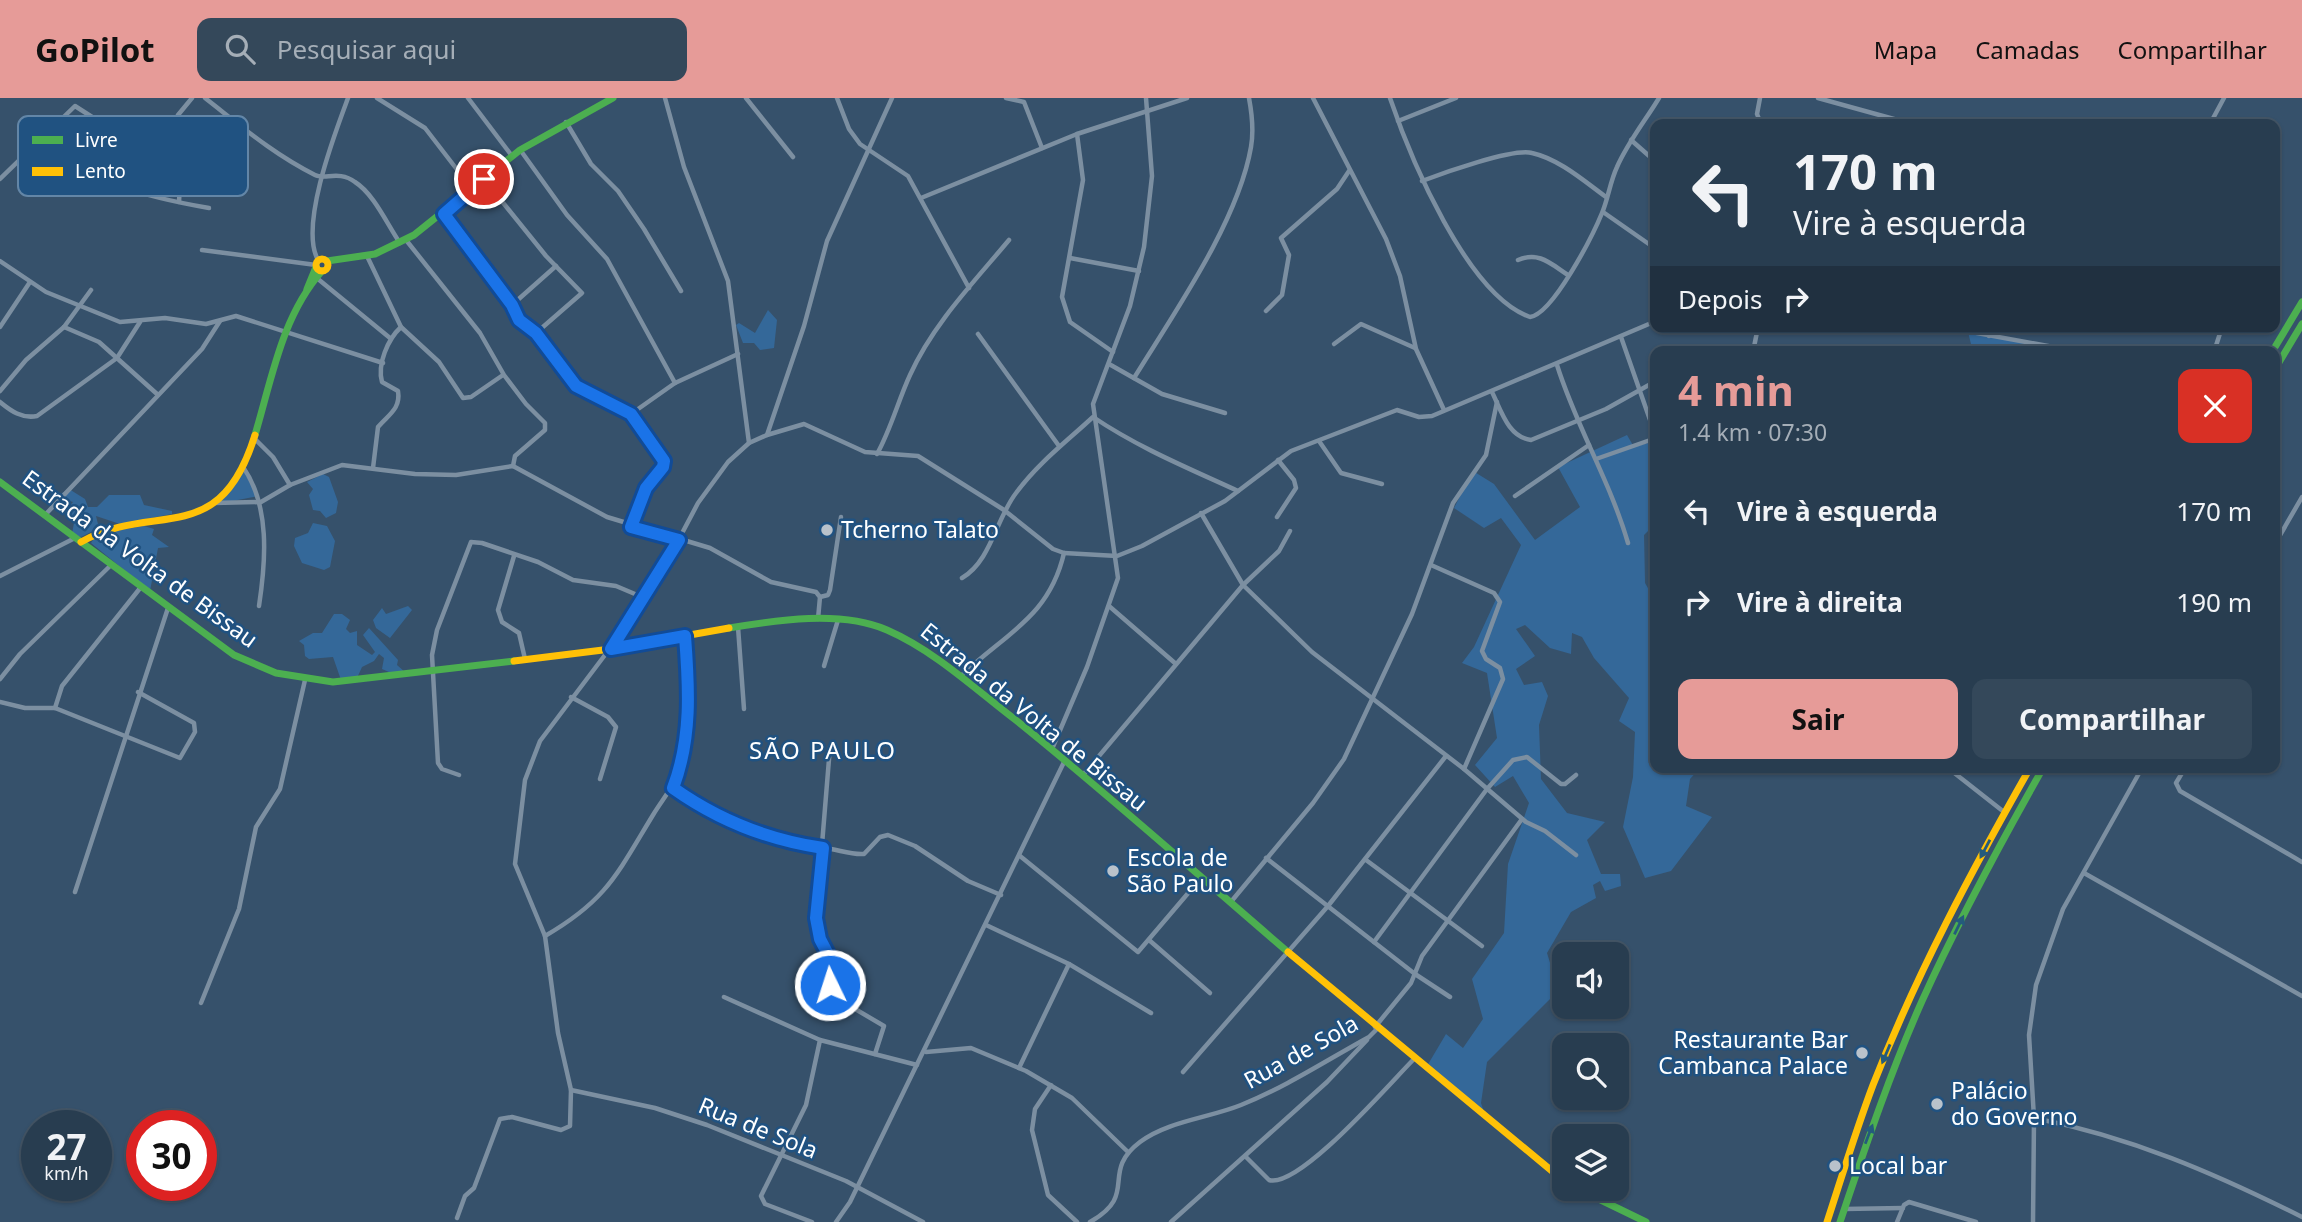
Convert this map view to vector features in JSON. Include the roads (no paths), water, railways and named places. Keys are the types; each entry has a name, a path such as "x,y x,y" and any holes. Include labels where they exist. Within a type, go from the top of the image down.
{"main road":[{"path":"78,540 121,526 180,519 211,503 243,467 254,439 285,331 321,265 367,256 403,241 444,214 520,150 613,98"},
{"path":"306,289 318,279 321,265"},
{"path":"2276,346 2302,302"},
{"path":"2280,361 2302,324"},
{"name":"Estrada da Volta de Bissau","path":"0,482 234,655 264,669 305,680 368,680 611,649 737,626 818,619 839,619 901,636 961,676 1065,760 1413,1060 1552,1171"},
{"path":"1827,1222 1873,1086 1910,998 2005,812 2028,773"},
{"path":"1840,1222 1864,1146 1922,1002 1966,909 2040,773"},
{"path":"1603,1201 1646,1222"}],"street":[{"path":"177,115 192,98"},
{"path":"205,98 226,116"},
{"path":"202,250 321,265 314,246 319,177 348,98"},
{"path":"377,98 425,128 472,189"},
{"path":"468,98 512,156"},
{"path":"666,98 684,167 728,281 749,443"},
{"path":"746,98 793,157"},
{"path":"837,98 849,129 868,150 902,170 921,198 968,288"},
{"path":"766,435 804,326 822,253 892,98"},
{"path":"1006,98 1024,102 1042,148"},
{"path":"1052,750 1118,578 1093,417 1095,392 1110,364 1139,271 1152,176 1146,98"},
{"path":"921,198 1077,134 1186,98"},
{"path":"1134,378 1214,241 1234,198 1251,148 1253,121 1249,98"},
{"path":"1313,98 1395,259 1416,349 1444,410"},
{"path":"1391,98 1422,181 1451,234 1477,271 1502,299 1521,314 1536,316 1543,311 1568,275 1603,212 1606,197 1631,140 1660,98"},
{"path":"1398,121 1456,98"},
{"path":"1759,119 1757,114 1760,98"},
{"path":"1818,98 1891,119"},
{"path":"2213,119 2224,98"},
{"path":"64,116 78,106 93,116"},
{"path":"566,122 591,164 618,191 644,229 681,291"},
{"path":"1077,134 1083,180 1070,258 1061,292 1068,318 1113,352"},
{"path":"248,135 258,143 319,177 337,174 356,182 480,333 504,375 546,426 515,456 513,466"},
{"path":"1631,140 1650,157"},
{"path":"520,150 567,215 607,259 675,383"},
{"path":"1422,181 1451,170 1526,152 1553,162 1606,197"},
{"path":"0,179 18,161"},
{"path":"1266,311 1282,295 1289,255 1281,238 1337,189 1349,171"},
{"path":"484,179 556,266 582,293 536,333"},
{"path":"145,196 209,208"},
{"path":"179,196 179,202"},
{"path":"1603,212 1650,245"},
{"path":"444,214 512,305 519,320 536,333 576,386 631,414 664,461 663,467 646,488 631,527"},
{"path":"877,454 910,373 943,319 1009,240"},
{"path":"367,256 401,327 439,362 463,398 471,397 504,375"},
{"path":"1518,260 1528,256 1541,257 1568,275"},
{"path":"1070,258 1139,271"},
{"path":"0,261 30,282 78,307 120,322 165,318 206,324 242,317 383,363"},
{"path":"512,305 556,266"},
{"path":"318,279 390,338"},
{"path":"0,327 30,282"},
{"path":"0,391 41,345 64,327 91,290"},
{"path":"0,402 16,414 29,418 37,416 117,358 141,321"},
{"path":"45,515 202,349 220,321"},
{"path":"1334,344 1361,324 1416,349"},
{"path":"457,1218 465,1196 474,1188 500,1119 512,1117 543,1126 567,1129 572,1117 571,1090 558,1033 545,936 515,864 520,813 531,759 540,741 571,698 611,649 706,492 728,462 749,443 804,424 841,442 877,454 926,459 1004,510 1041,541 1064,553 1116,556 1142,546 1239,492 1291,451 1397,410 1425,417 1557,366 1650,324"},
{"path":"64,327 93,338 157,394"},
{"path":"373,468 377,427 396,409 399,396 398,391 382,382 383,363 390,338 401,327"},
{"path":"1974,333 2046,346"},
{"path":"978,334 1059,446"},
{"path":"1621,337 1650,423"},
{"path":"631,414 675,383 738,354"},
{"path":"1110,364 1170,398 1225,413"},
{"path":"1557,366 1577,422 1596,459 1628,543"},
{"path":"1492,392 1511,428 1524,439 1538,439 1650,384"},
{"path":"1230,903 1331,779 1372,700 1431,565 1453,503 1486,455 1497,402"},
{"path":"962,578 979,566 1004,510 1036,468 1093,417"},
{"path":"1093,417 1124,438 1170,462 1239,492"},
{"path":"254,439 273,457 290,485"},
{"path":"1596,459 1650,440"},
{"path":"1319,441 1341,473 1382,484"},
{"path":"1515,496 1589,445"},
{"path":"1278,460 1294,480 1296,488 1278,517"},
{"path":"211,503 261,502 290,485 335,466 456,475 513,466 607,517 631,527 710,548 771,582 816,592 820,597 818,619"},
{"path":"243,467 261,502 264,573 260,606"},
{"path":"2280,535 2302,497"},
{"path":"1201,513 1243,586 1312,652 1464,769 1522,819 1545,831 1576,855"},
{"path":"820,597 828,595 830,590 841,517"},
{"path":"1083,775 1243,586 1279,551 1290,531"},
{"path":"0,576 78,540"},
{"path":"460,775 442,769 438,763 432,672 437,630 471,542 482,543 538,562 573,580 616,586 642,597"},
{"path":"961,676 1039,609 1056,583 1064,553"},
{"path":"514,556 498,610 502,622 519,633 525,659"},
{"path":"0,679 20,654 111,565"},
{"path":"1431,565 1494,593 1500,602 1482,651 1486,659 1500,668 1503,679 1464,769"},
{"path":"55,708 62,687 141,587"},
{"path":"1109,606 1176,664"},
{"path":"75,892 123,737 167,608"},
{"path":"824,666 839,619"},
{"path":"737,626 744,709"},
{"path":"545,936 578,916 597,900 621,870 657,808 673,788 682,765 688,725 685,636"},
{"path":"201,1003 239,909 256,827 280,789 305,680"},
{"path":"0,702 26,708 55,708 177,759 195,732 194,723 138,692"},
{"path":"571,698 608,718 616,727 600,779"},
{"path":"830,747 816,918 820,939 831,960 828,983 850,1006 884,1026 875,1054"},
{"path":"1182,1072 1328,906 1446,755"},
{"path":"1374,942 1487,789 1513,760 1522,756 1561,784 1576,775"},
{"path":"836,1222 925,1052 1065,760"},
{"path":"1954,773 2005,812"},
{"path":"2033,1222 2034,1118 2029,1035 2033,1001 2063,909 2139,773"},
{"path":"2182,773 2176,783 2180,791 2302,862"},
{"path":"673,788 702,808 730,821 770,836 823,848 864,854 880,837 888,835 915,846 968,881 1001,895"},
{"name":"Rua de Sola","path":"1129,1152 1161,1130 1217,1114 1271,1091 1370,1037 1415,974 1422,956 1522,819"},
{"path":"1020,856 1138,952 1201,878"},
{"path":"1266,858 1450,998"},
{"path":"1366,860 1482,946"},
{"path":"2084,873 2302,996"},
{"path":"986,925 1069,964 1152,1013"},
{"path":"1149,940 1210,993"},
{"path":"1019,1068 1069,964"},
{"path":"724,997 820,1040 918,1065"},
{"path":"1171,1222 1327,1082 1370,1037"},
{"path":"813,1222 761,1202 761,1196 810,1091 820,1040"},
{"path":"925,1052 971,1048 1019,1068 1072,1098 1129,1152 1119,1167 1116,1201 1096,1220 1090,1222"},
{"path":"1246,1157 1269,1180 1283,1179 1323,1153 1413,1060"},
{"path":"1051,1085 1035,1109 1032,1130 1048,1195 1077,1222"},
{"name":"Rua de Sola","path":"571,1090 674,1113 781,1158 857,1186 914,1220 923,1222"},
{"path":"2034,1118 2190,1163 2302,1217"},
{"path":"1897,1222 1909,1202 1976,1222"},
{"path":"1844,1209 1903,1208"}],"place":[{"name":"Tcherno Talato","path":"827,530"},
{"name":"Escola de São Paulo","path":"1113,871"},
{"name":"Restaurante Bar Cambanca Palace","path":"1862,1053"},
{"name":"Palácio do Governo","path":"1937,1104"},
{"name":"Local bar","path":"1835,1166"}],"district":[{"name":"SÃO PAULO","path":"823,751"}]}
